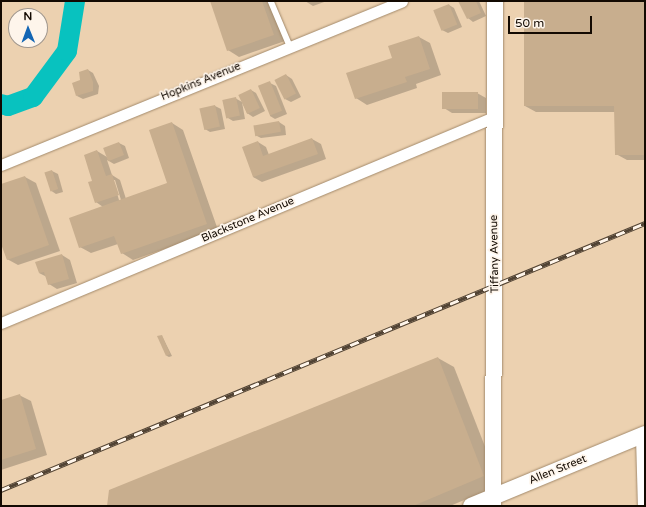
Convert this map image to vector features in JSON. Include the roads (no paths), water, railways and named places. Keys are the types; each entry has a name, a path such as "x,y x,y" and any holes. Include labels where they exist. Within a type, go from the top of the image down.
{"street":[{"name":"Hopkins Avenue","path":"1,165 402,1"},
{"name":"Tiffany Avenue","path":"493,501 494,1"},
{"name":"Blackstone Avenue","path":"1,323 494,117"},
{"name":"Allen Street","path":"471,506 493,501 643,435"},
{"path":"643,435 643,506"}],"lane":[{"path":"271,1 290,46"}],"waterway":[{"path":"1,104 8,106 33,97 67,51 75,1"}],"railway":[{"path":"1,490 645,223"}]}
